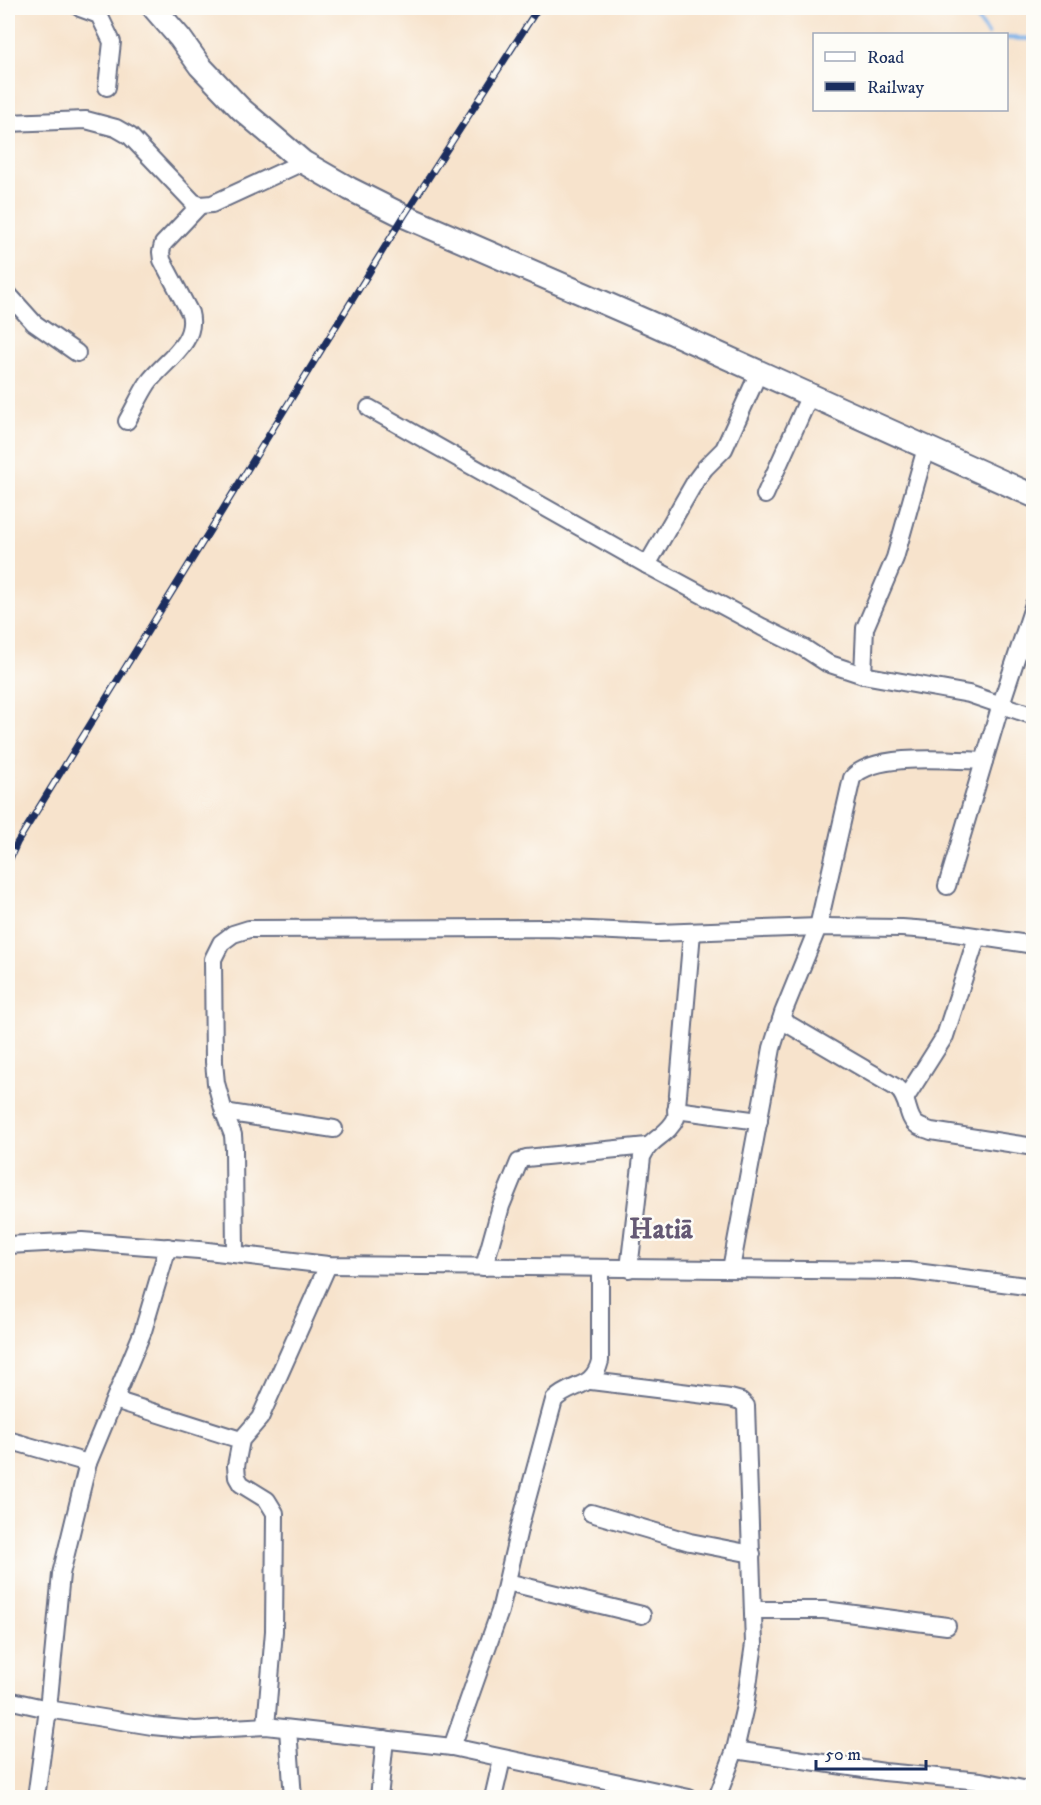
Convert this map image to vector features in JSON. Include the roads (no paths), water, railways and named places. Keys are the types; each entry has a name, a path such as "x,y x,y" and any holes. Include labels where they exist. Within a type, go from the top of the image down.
{"street":[{"path":"80,8 99,15 112,42 107,87"},
{"path":"154,8 200,66 241,110 303,162 350,189 404,216 1034,496"},
{"path":"8,123 86,120 116,128 130,136 193,202 200,205 212,204 303,162"},
{"path":"127,421 148,382 181,348 191,328 190,312 162,260 161,252 163,244 200,205"},
{"path":"8,294 34,322 77,353"},
{"path":"647,565 696,480 724,448 759,372"},
{"path":"765,495 810,395"},
{"path":"369,408 647,565 804,648 826,663 863,675 969,694 1034,716"},
{"path":"863,675 865,628 895,558 926,448"},
{"path":"947,886 1001,704 1034,604"},
{"path":"731,1269 772,1048 818,927 852,778 857,772 869,767 900,760 984,761"},
{"path":"234,1254 234,1142 216,1083 213,960 220,943 241,932 249,929 547,928 658,933 818,927 902,928 942,931 1034,945"},
{"path":"630,1269 642,1157 647,1146 671,1127 676,1110 692,932"},
{"path":"905,1099 945,1036 977,937"},
{"path":"781,1020 889,1082 904,1094 915,1125 931,1131 1034,1147"},
{"path":"676,1110 759,1121"},
{"path":"224,1112 334,1129"},
{"path":"484,1267 501,1206 523,1160 647,1146"},
{"path":"8,1245 82,1241 168,1247 328,1265 908,1271 1034,1287"},
{"path":"36,1797 48,1709 61,1574 88,1463 143,1331 168,1247"},
{"path":"266,1726 274,1631 275,1513 267,1500 241,1484 236,1466 241,1440 260,1419 328,1265"},
{"path":"591,1381 600,1361 600,1269"},
{"path":"452,1747 500,1611 520,1525 554,1400 561,1393 591,1381 741,1401 746,1406 747,1413 754,1644 746,1706 735,1750 717,1797"},
{"path":"115,1400 241,1440"},
{"path":"8,1440 88,1463"},
{"path":"591,1513 690,1542 752,1554"},
{"path":"507,1582 642,1615"},
{"path":"754,1610 825,1610 947,1626"},
{"path":"8,1700 48,1709 174,1728 195,1730 266,1726 452,1747 689,1797"},
{"path":"288,1729 293,1797"},
{"path":"379,1797 385,1738"},
{"path":"735,1750 884,1772 969,1779 1024,1792"},
{"path":"494,1797 502,1759"}],"waterway":[{"path":"971,8 987,33"},
{"path":"1008,38 1034,39"}],"railway":[{"path":"8,863 17,843 404,216 538,8"}],"district":[{"name":"Hatiā","path":"661,1229"}]}
